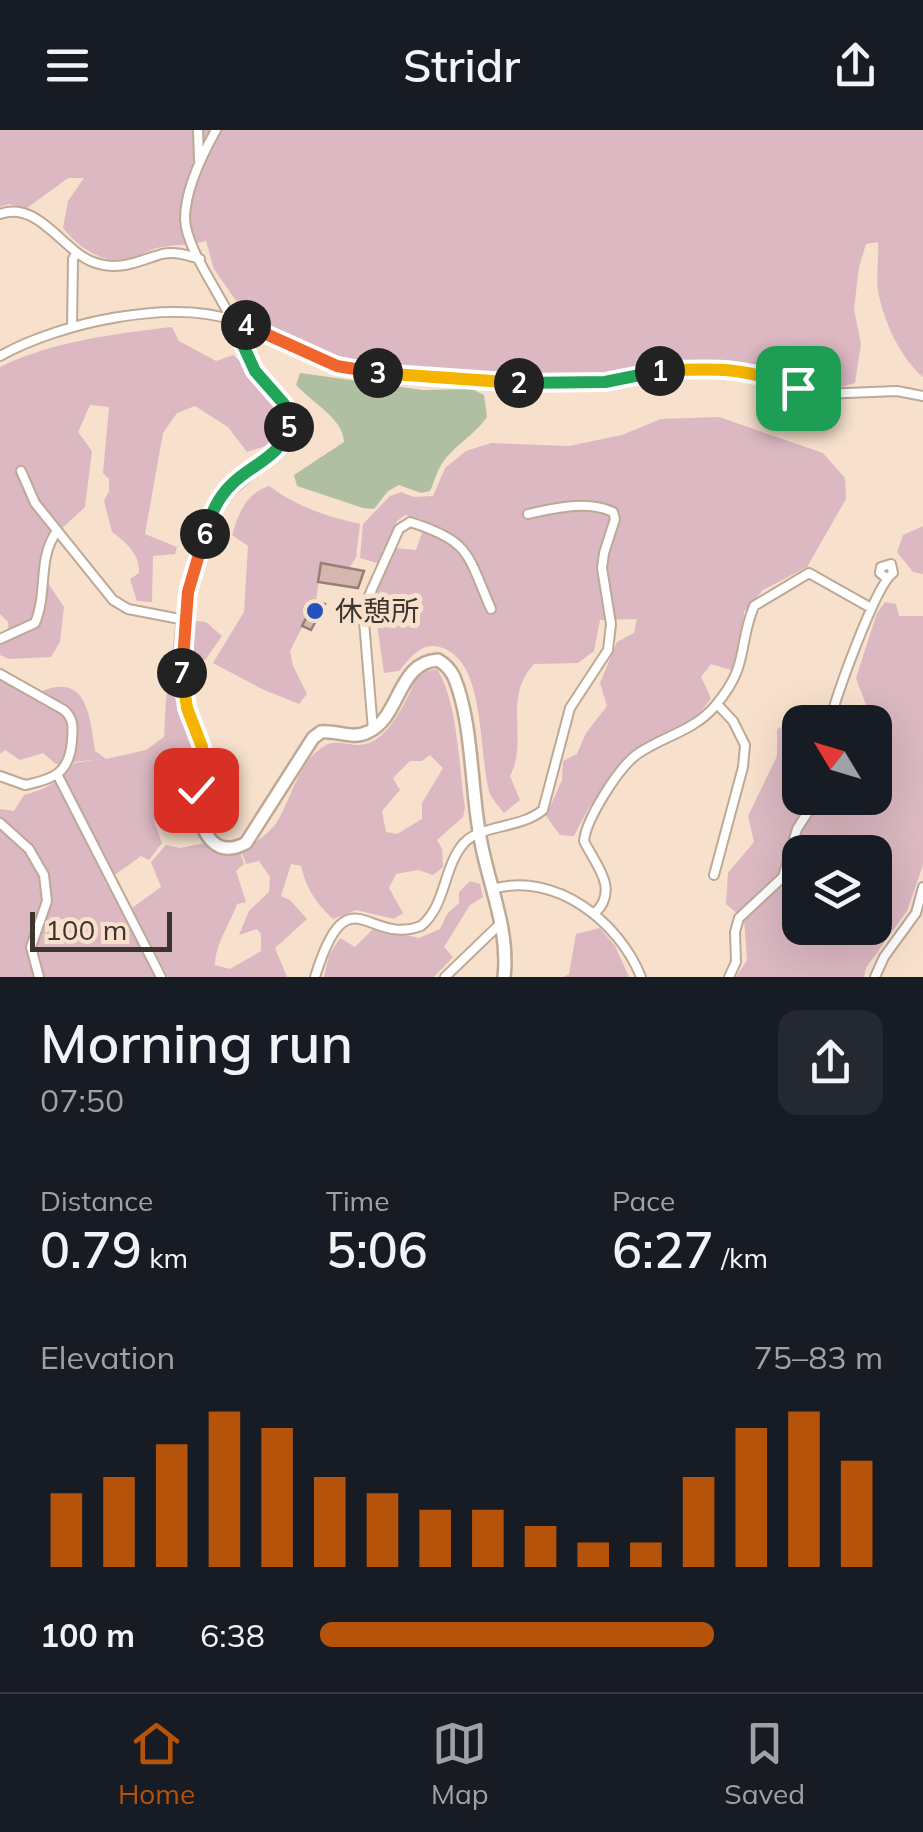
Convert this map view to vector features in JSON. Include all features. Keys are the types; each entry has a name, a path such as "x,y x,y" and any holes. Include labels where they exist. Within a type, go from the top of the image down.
{"street":[{"path":"198,130 198,170"},
{"path":"216,130 198,170 185,220 255,371 284,404 290,419 289,430 278,450 233,483 211,512 188,592 182,685 202,757 196,776 197,806 206,835 218,848 246,843 313,738 321,732 350,736 374,730 386,718 410,674 427,661 438,660 453,674 464,726 479,834 506,948 504,977"},
{"path":"0,214 9,210 46,225 76,253 100,265 124,267 175,252 200,259"},
{"path":"72,328 72,259 76,253"},
{"path":"0,356 26,342 72,328 156,314 231,319 337,366 363,371 577,385 656,371 736,370 759,373 822,394 897,391 923,396"},
{"path":"21,471 35,503 113,600 128,609 184,620"},
{"path":"316,977 328,941 346,921 363,918 398,930 412,930 430,919 464,844 479,834 532,819 543,810 570,708 608,650 611,636 602,568 615,519 613,512 589,506 528,514"},
{"path":"374,730 363,608 399,528 410,522 445,533 459,544 490,609"},
{"path":"0,639 35,624 48,542 57,531"},
{"path":"595,913 604,903 606,884 603,871 584,841 591,815 631,759 688,731 717,704 742,664 749,618 760,600 810,573 871,608"},
{"path":"836,705 885,577"},
{"path":"0,674 71,716 71,758 57,774 25,786 0,776"},
{"path":"714,875 744,767 745,745 733,721 717,704"},
{"path":"57,774 161,977"},
{"path":"729,977 736,962 735,932 739,918 783,877 796,829 805,815"},
{"path":"0,823 29,849 44,875 48,901 31,947 39,977"},
{"path":"874,977 916,914 923,887"},
{"path":"492,889 536,888 595,913 623,942 642,977"},
{"path":"444,977 500,924"}],"shaded area":[{"path":"0,130 923,130 923,377 900,350 880,302 878,242 866,244 859,267 854,309 861,344 855,383 834,389 745,364 693,360 635,367 591,379 383,367 328,353 273,327 239,305 214,269 206,241 157,248 124,260 104,258 77,243 63,228 68,201 84,178 68,178 27,208 9,204 0,207"},
{"path":"172,327 179,341 216,361 233,355 244,365 279,414 279,432 266,446 247,452 228,427 195,406 177,413 163,433 145,534 177,547 175,554 153,556 152,602 137,601 130,579 139,573 137,560 127,544 112,532 104,501 109,491 109,479 103,473 109,407 90,405 78,432 92,451 85,507 43,546 40,571 64,607 60,642 51,657 9,659 0,655 0,643 9,636 8,622 0,614 0,367 63,345"},
{"path":"300,373 423,390 472,389 484,395 487,417 445,460 430,491 421,493 399,485 388,491 374,509 363,508 297,486 294,475 344,442 338,425 296,385"},
{"path":"719,417 823,453 845,478 846,499 807,567 763,590 744,612 742,646 731,670 711,664 701,677 711,698 697,717 633,751 588,809 574,836 560,835 546,816 562,780 563,761 577,754 586,733 607,706 600,683 617,642 634,633 637,619 600,620 594,651 578,663 534,664 519,691 517,705 517,748 510,776 520,800 504,813 490,794 474,691 457,657 443,648 429,646 418,651 399,671 384,673 373,596 395,548 416,550 424,527 422,519 405,515 397,521 377,563 360,558 363,524 390,496 401,492 414,497 433,496 445,468 466,451 491,443 569,446 622,435 661,419"},
{"path":"269,486 312,510 360,524 356,557 350,567 321,564 316,600 290,651 307,694 299,704 213,663 244,612 248,546 232,535 249,499"},
{"path":"923,526 923,574 913,572 897,552 903,535"},
{"path":"885,602 896,604 899,616 923,616 923,865 907,911 892,932 892,835 782,835 782,945 883,945 864,977 736,977 747,960 744,919 726,904 728,873 754,842 748,816 777,756 777,729 782,727 782,815 892,815 892,705 866,705 856,678 877,613"},
{"path":"195,621 206,622 222,636 206,659 179,673 180,704 195,741 191,775 171,806 154,821 162,843 149,860 141,856 105,882 126,913 155,977 0,977 0,809 14,811 24,795 52,784 74,763 101,759 56,764 43,753 20,760 5,750 0,754 0,681 30,697 48,689 73,690 86,708 95,751 106,759 146,750 164,737 176,635"},
{"path":"437,669 444,683 459,756 465,808 463,817 437,840 443,867 433,875 418,870 396,874 389,888 403,913 394,919 356,910 333,919 313,896 301,866 291,864 281,896 307,919 275,948 287,977 168,977 132,908 161,887 151,862 166,845 180,848 205,843 219,851 240,852 244,864 236,871 246,902 237,904 220,941 215,965 230,969 261,951 261,934 257,929 239,935 249,911 269,892 270,877 259,861 246,864 241,851 274,826 300,773 320,749 333,743 368,743 387,729 419,673","holes":["430,755 443,768 422,803 422,819 397,834 386,832 382,811 400,790 393,778 410,761 422,761"]},
{"path":"470,881 480,884 483,897 470,905 444,947 453,957 434,977 324,977 329,955 340,938 355,947 374,928 419,938 440,929 447,914 459,903 459,892"},
{"path":"600,928 615,946 629,977 563,977 569,974 576,934"}],"building":[{"path":"321,563 364,571 358,588 318,582"},
{"name":"休憩所","path":"315,601 325,604 311,630 302,626"}],"place":[{"name":"休憩所","path":"315,611"}],"route":[{"path":"196,790 202,747 182,685 188,592 211,512 233,483 278,450 289,430 290,419 284,404 245,355 231,319 337,366 402,376 577,385 656,371 736,370 759,373 798,388"}]}
